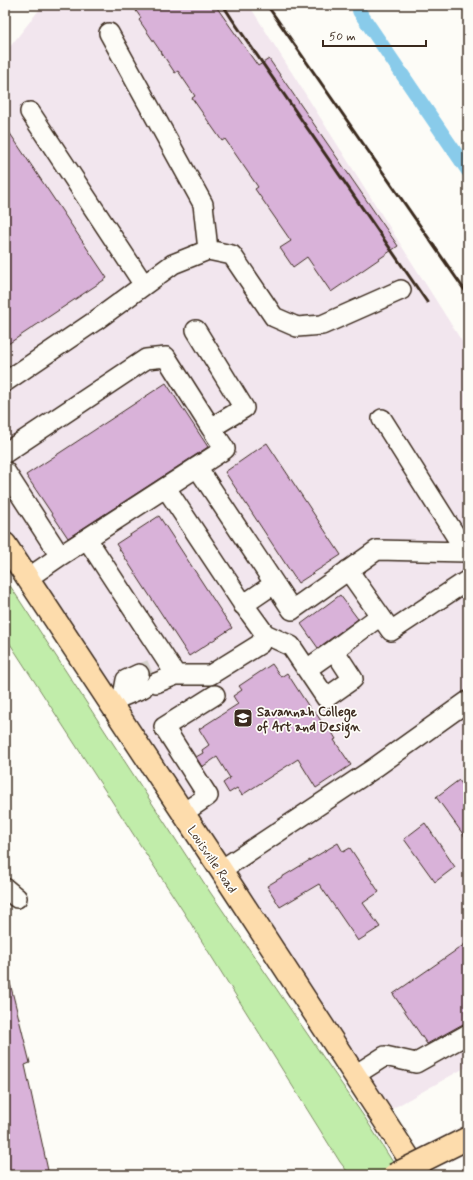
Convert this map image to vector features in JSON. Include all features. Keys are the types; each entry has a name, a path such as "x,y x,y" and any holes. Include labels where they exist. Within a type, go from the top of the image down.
{"main road":[{"name":"Louisville Road","path":"5,544 116,699 183,813 420,1175"},
{"path":"394,1175 468,1138"}],"lane":[{"path":"108,33 203,204 208,250"},
{"path":"30,112 144,285"},
{"path":"5,382 95,321 173,264 208,250 232,255 274,317 297,327 322,325 401,290"},
{"path":"196,330 244,408 211,428"},
{"path":"5,453 146,359 166,357 225,449 28,578"},
{"path":"382,419 467,554"},
{"path":"197,467 292,610 378,550 467,554"},
{"path":"5,471 60,556"},
{"path":"166,488 265,634 291,646 326,698 353,679 334,650"},
{"path":"87,539 155,675"},
{"path":"348,570 391,630 468,580"},
{"path":"244,605 274,584"},
{"path":"307,669 380,616"},
{"path":"116,699 155,675 210,675 260,644 265,634"},
{"path":"183,813 208,796 164,727 215,695"},
{"path":"221,870 373,769 468,701"},
{"path":"355,1075 385,1056 416,1063 468,1034"}],"shaded area":[{"path":"41,5 249,5 468,351 468,1066 381,1115 5,544 5,53 39,10"}],"green space":[{"path":"5,578 210,892 365,1118 401,1175 350,1175 340,1162 183,911 5,636"}],"building":[{"path":"132,5 215,5 258,66 269,59 398,246 331,292 307,257 293,267 280,248 291,241 255,189 258,187 225,139 222,141 192,98 195,96 178,71 175,73 139,20 141,18"},
{"path":"5,126 107,278 5,346"},
{"path":"166,383 208,447 68,538 26,475"},
{"path":"267,443 341,555 298,583 225,472"},
{"path":"159,516 232,628 189,656 116,544"},
{"path":"340,595 358,619 318,648 301,624"},
{"path":"272,664 281,677 287,673 313,713 315,712 325,727 328,726 336,739 334,740 351,765 316,788 298,759 242,795 237,788 229,793 223,783 230,778 217,757 202,767 196,757 203,753 202,750 209,745 199,729 238,704 233,696 242,690 239,686"},
{"path":"459,780 468,793 468,841 436,797"},
{"path":"425,823 455,867 435,882 404,839"},
{"path":"338,843 343,852 350,848 379,892 363,903 380,927 358,941 319,884 280,907 267,886"},
{"path":"468,942 468,1023 463,1024 427,1044 393,994"},
{"path":"9,979 30,1063 25,1065 49,1175 5,1175 5,980"}],"waterway":[{"path":"359,11 468,171"}],"tunnel":[{"path":"139,674 151,669"}],"railway":[{"path":"223,5 427,302"},
{"path":"267,5 468,295"}],"place":[{"name":"Savannah College of Art and Design","path":"243,718"}]}
